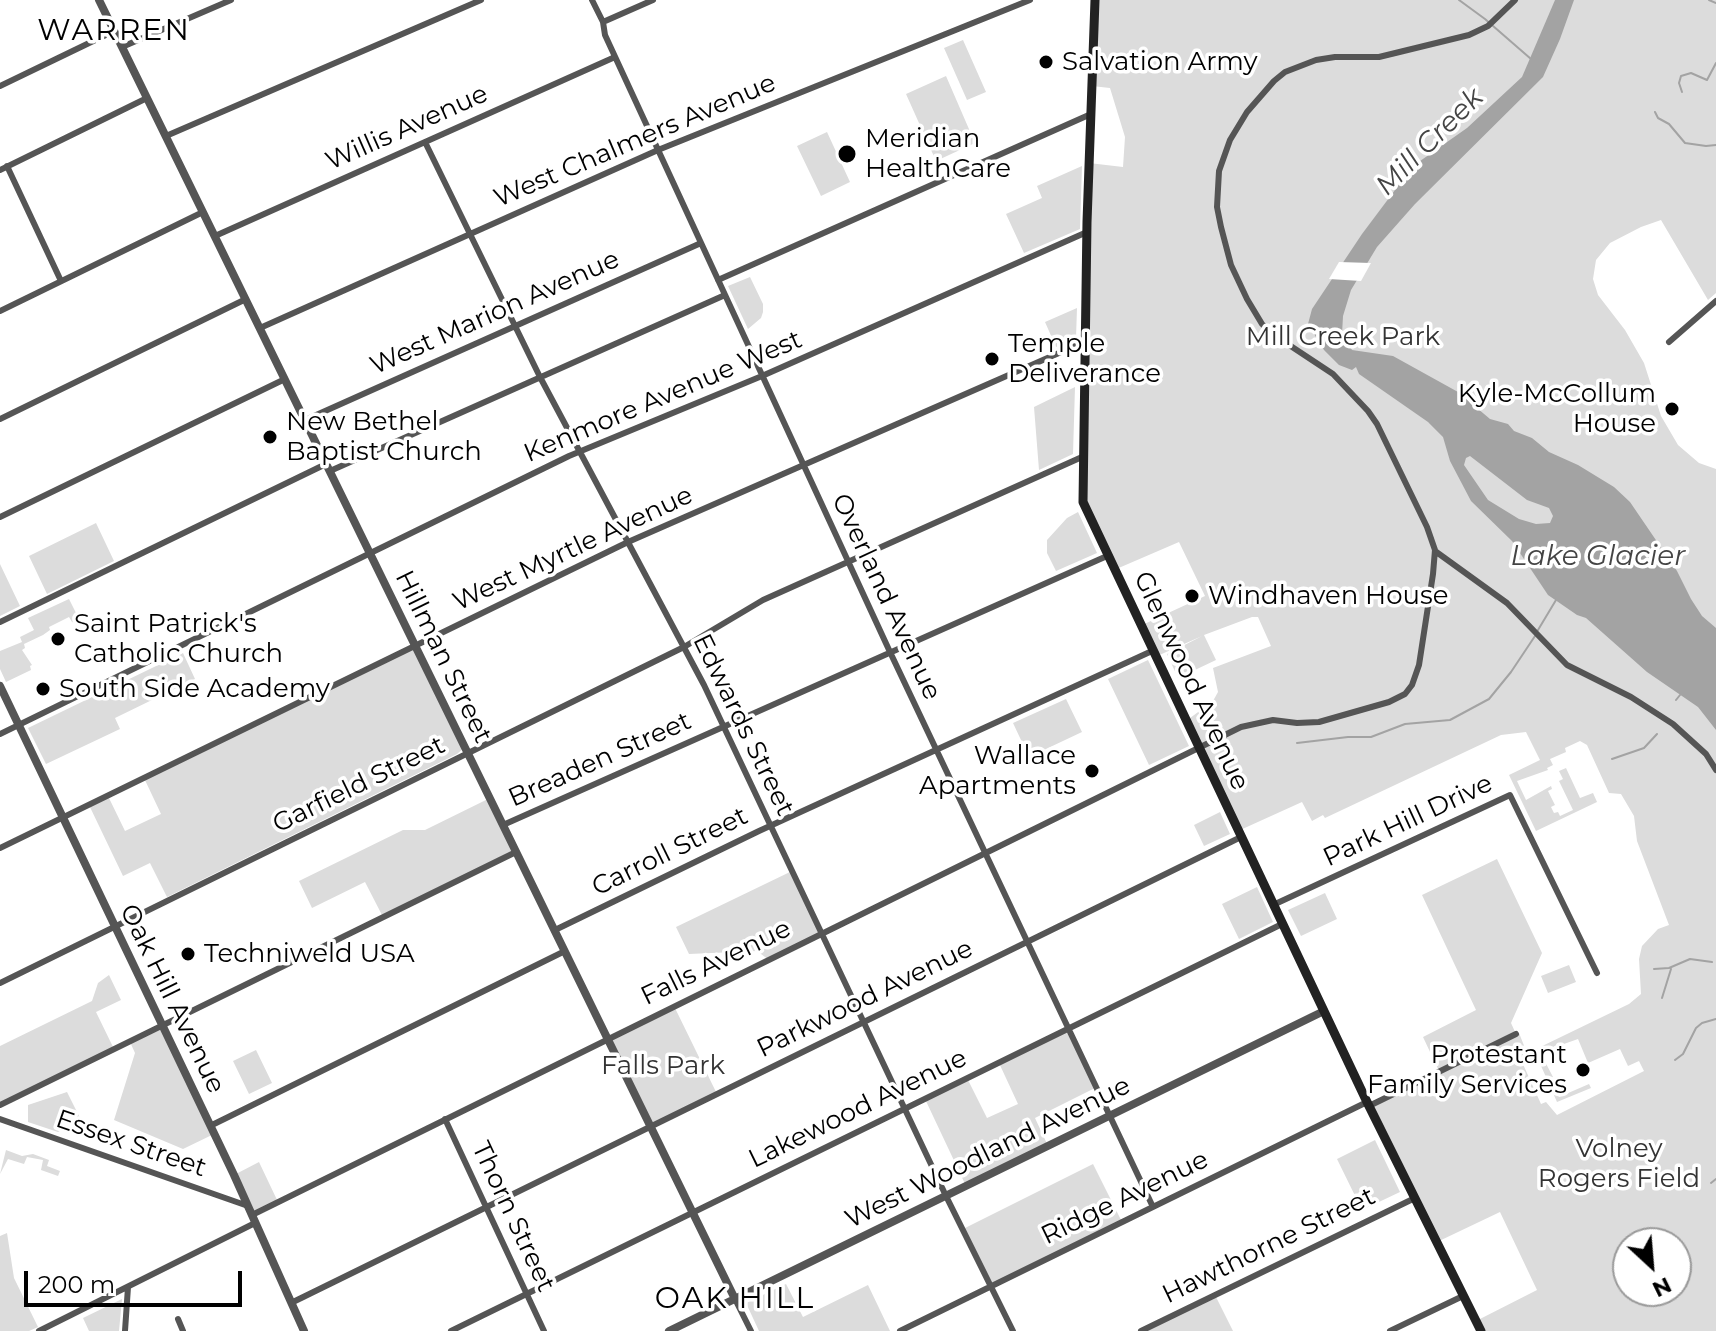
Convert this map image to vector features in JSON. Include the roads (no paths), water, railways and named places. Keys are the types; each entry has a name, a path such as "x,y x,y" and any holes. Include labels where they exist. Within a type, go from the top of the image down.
{"main road":[{"name":"Glenwood Avenue","path":"1095,0 1084,342 1083,502 1368,1104 1481,1331"}],"street":[{"name":"Hillman Street","path":"99,0 751,1331"},
{"path":"122,47 231,0"},
{"path":"166,136 481,0"},
{"name":"Overland Avenue","path":"592,0 615,57 848,562 1153,1207"},
{"path":"603,22 653,0"},
{"name":"West Chalmers Avenue","path":"260,328 658,150 1030,0"},
{"path":"1515,0 1488,26 1469,35 1389,56 1316,60 1291,68 1266,88 1230,140 1218,179 1217,207 1221,227 1231,265 1262,324 1326,368 1377,424 1419,508 1435,550 1520,614 1573,669 1631,697 1673,724 1706,754 1716,770"},
{"path":"0,86 114,31"},
{"name":"Willis Avenue","path":"215,236 615,57"},
{"path":"61,281 3,168 147,98"},
{"path":"718,280 1091,114"},
{"name":"Edwards Street","path":"425,142 540,377 684,647 1013,1331"},
{"path":"0,311 203,212"},
{"name":"Kenmore Avenue West","path":"0,734 580,452 762,376 1087,232"},
{"name":"West Marion Avenue","path":"305,420 701,243"},
{"path":"0,622 328,468 725,295"},
{"path":"0,419 246,299"},
{"path":"1669,342 1716,301"},
{"name":"West Myrtle Avenue","path":"0,848 628,542 1084,342"},
{"path":"0,517 285,379"},
{"name":"Garfield Street","path":"0,983 684,647 763,600 1082,457"},
{"name":"Falls Avenue","path":"39,1331 128,1286 252,1215 1250,723 1273,720 1316,722 1389,702 1405,694 1419,665 1435,550"},
{"name":"Breaden Street","path":"503,825 1107,556"},
{"name":"Carroll Street","path":"555,930 771,826 1152,651"},
{"name":"Oak Hill Avenue","path":"0,686 252,1215 304,1331"},
{"name":"Park Hill Drive","path":"1273,905 1510,795 1597,973"},
{"name":"Parkwood Avenue","path":"291,1303 1241,837"},
{"name":"Breaden Street","path":"0,1105 516,852"},
{"name":"Lakewood Avenue","path":"451,1331 1282,924"},
{"path":"210,1126 565,951"},
{"name":"West Woodland Avenue","path":"669,1331 1324,1011"},
{"path":"1368,1104 1516,1034"},
{"name":"Ridge Avenue","path":"900,1331 1368,1104"},
{"name":"Essex Street","path":"0,1119 252,1215"},
{"name":"Thorn Street","path":"445,1119 544,1331"},
{"name":"Hawthorne Street","path":"1141,1331 1415,1198"},
{"path":"125,1331 128,1286"},
{"path":"1390,1331 1463,1296"},
{"path":"178,1319 183,1331"}],"water":[{"name":"Lake Glacier","path":"1555,0 1574,0 1543,77 1415,204 1377,247 1351,290 1343,316 1342,334 1352,350 1393,356 1458,392 1490,419 1508,424 1549,452 1614,487 1630,502 1677,571 1702,616 1716,628 1716,730 1698,707 1647,672 1586,618 1548,595 1512,541 1471,501 1450,461 1443,437 1428,422 1359,374 1356,367 1352,370 1339,365 1324,350 1308,324 1312,309 1362,234 1413,166 1467,128 1522,77","holes":["1470,456 1527,500 1549,508 1553,516 1550,523 1536,524 1519,519 1488,500 1464,465 1466,458"]}],"waterway":[{"path":"1459,0 1531,59"},
{"path":"1709,0 1716,3"},
{"path":"1682,92 1679,83 1681,76 1691,73 1707,80 1716,63"},
{"path":"1655,112 1685,143 1716,145"},
{"path":"1538,630 1556,600"},
{"path":"1297,743 1371,737 1405,724 1450,720 1489,699 1535,636"},
{"path":"1676,700 1680,695"},
{"path":"1612,759 1644,748 1657,734"},
{"path":"1654,969 1669,968 1690,959 1712,962"},
{"path":"1662,998 1671,969"},
{"path":"1675,1060 1683,1054 1696,1028 1716,1019"},
{"path":"1711,1183 1716,1179"}],"place":[{"name":"Salvation Army","path":"1046,62"},
{"name":"Meridian HealthCare","path":"847,154"},
{"name":"Temple Deliverance","path":"992,359"},
{"name":"Kyle-McCollum House","path":"1672,409"},
{"name":"New Bethel Baptist Church","path":"270,437"},
{"name":"Windhaven House","path":"1192,596"},
{"name":"Saint Patrick's Catholic Church","path":"58,639"},
{"name":"South Side Academy","path":"43,689"},
{"name":"Wallace Apartments","path":"1092,771"},
{"name":"Techniweld USA","path":"188,954"},
{"name":"Protestant Family Services","path":"1583,1070"}],"district":[{"name":"WARREN","path":"114,31"},
{"name":"OAK HILL","path":"735,1299"}],"water label":[{"name":"Mill Creek","path":"1430,142"}],"park label":[{"name":"Mill Creek Park","path":"1343,337"},
{"name":"Falls Park","path":"663,1066"},
{"name":"Volney Rogers Field","path":"1619,1164"}]}
